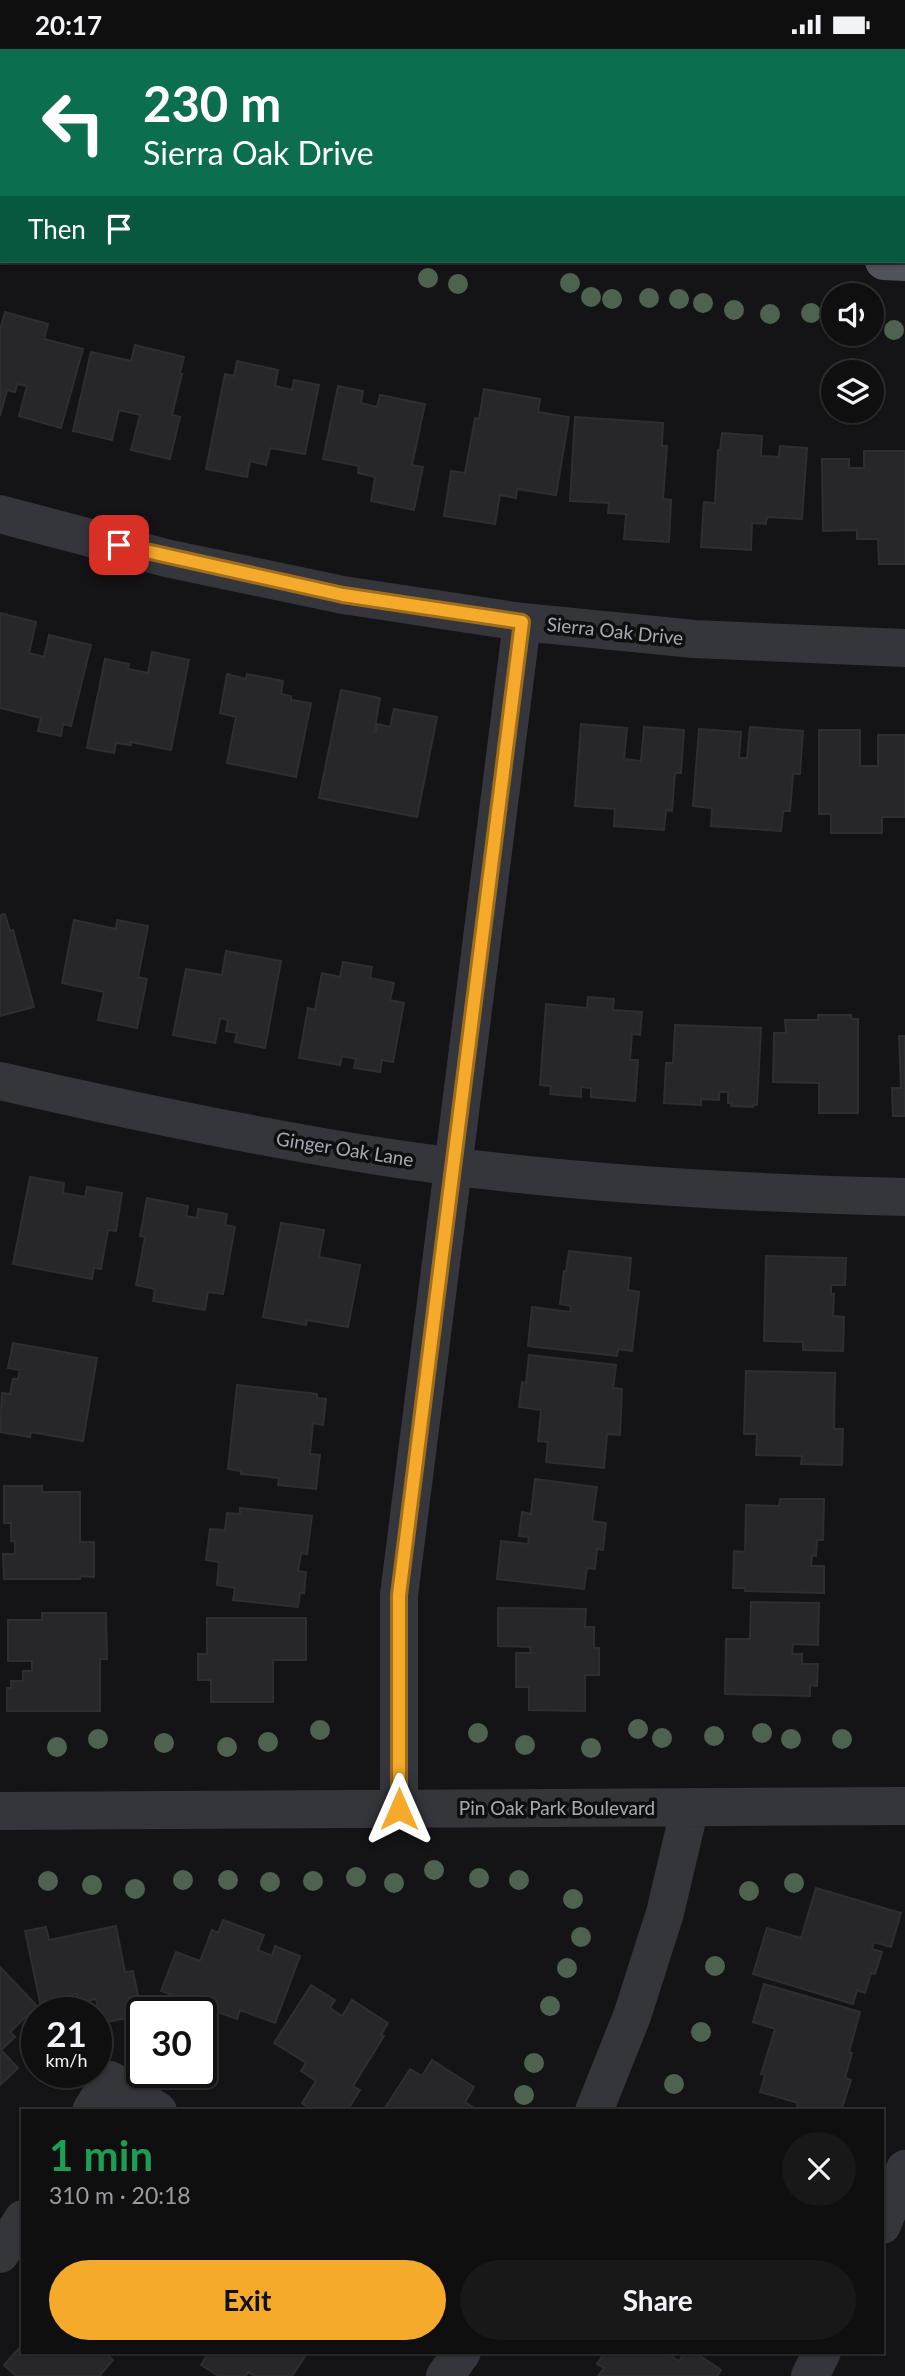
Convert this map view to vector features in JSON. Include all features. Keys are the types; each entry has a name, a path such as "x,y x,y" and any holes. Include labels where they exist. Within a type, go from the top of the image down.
{"street":[{"name":"Sierra Oak Drive","path":"0,514 166,558 329,592 522,622 694,639 905,648"},
{"path":"399,1809 399,1595 522,622"},
{"name":"Ginger Oak Lane","path":"0,1081 177,1121 383,1157 453,1166 646,1185 785,1194 905,1197"},
{"name":"Pin Oak Park Boulevard","path":"0,1811 905,1806"},
{"path":"595,2109 632,2016 664,1913 690,1808"},
{"path":"100,2095 152,2109"},
{"path":"884,2220 905,2169"},
{"path":"0,2253 21,2222"},
{"path":"445,2376 461,2354"},
{"path":"810,2376 821,2354"}],"building":[{"path":"5,312 48,324 44,339 83,349 61,428 19,416 27,386 17,384 15,392 7,390 0,416 0,330"},
{"path":"135,345 184,357 172,415 180,417 170,459 131,450 140,415 119,410 112,440 73,431 91,352 131,361"},
{"path":"237,361 278,370 275,386 292,390 294,380 319,385 305,454 270,448 266,465 250,461 247,477 206,469 225,374 234,376"},
{"path":"338,386 363,391 361,403 377,407 380,395 425,404 412,465 423,467 414,510 371,501 375,477 358,473 359,466 323,459"},
{"path":"484,389 540,399 538,412 569,417 556,495 517,489 516,498 500,495 495,524 444,516 451,471 465,473 475,418 479,419"},
{"path":"575,417 663,423 662,446 667,446 663,499 671,500 669,542 624,539 626,514 608,513 609,503 570,501"},
{"path":"722,433 762,436 761,456 779,457 780,446 807,448 802,519 767,517 766,524 752,523 751,550 701,547 704,502 715,503 718,450"},
{"path":"864,451 905,451 905,564 879,564 878,539 857,539 857,530 823,531 822,459 849,459 849,468 864,468"},
{"path":"0,613 36,622 29,653 44,657 49,635 91,645 71,726 63,724 61,736 38,731 41,718 0,708"},
{"path":"152,652 189,660 171,750 131,742 131,745 116,743 114,753 87,748 105,659 129,664 128,669 148,673"},
{"path":"227,674 246,679 247,674 283,681 281,694 291,696 291,700 311,703 296,777 227,763 236,717 220,713"},
{"path":"341,690 380,698 374,732 377,724 390,727 394,709 437,717 417,817 319,798"},
{"path":"581,724 627,728 624,759 641,761 644,727 684,730 681,773 675,773 672,811 666,810 664,830 614,826 615,809 575,806"},
{"path":"750,727 803,731 800,774 793,774 790,811 783,811 781,831 711,826 712,808 693,806 699,729 741,732 739,758 747,758"},
{"path":"819,730 860,730 860,766 878,766 878,735 905,735 905,817 882,817 882,833 831,833 831,814 819,814"},
{"path":"5,914 10,931 13,930 34,1007 0,1016 0,915"},
{"path":"74,920 116,929 117,920 148,926 138,977 147,979 137,1028 98,1020 104,992 62,983"},
{"path":"226,951 281,961 265,1048 235,1042 237,1033 226,1031 228,1020 220,1018 215,1043 173,1035 186,969 222,975"},
{"path":"343,962 372,967 370,978 394,983 390,1000 404,1003 393,1062 382,1060 380,1072 354,1068 356,1059 342,1056 340,1065 299,1058 308,1008 315,1010 322,973 340,977"},
{"path":"588,997 614,999 613,1010 642,1012 640,1035 632,1034 630,1060 638,1060 635,1101 591,1097 591,1088 581,1087 581,1097 550,1094 551,1086 540,1085 546,1004 587,1008"},
{"path":"818,1015 851,1015 851,1019 858,1019 858,1113 819,1113 819,1083 773,1082 774,1033 786,1033 785,1020 818,1020"},
{"path":"675,1025 761,1028 757,1105 731,1106 732,1103 728,1103 728,1092 719,1092 719,1100 701,1099 701,1105 664,1103 666,1063 673,1063"},
{"path":"899,1036 905,1036 905,1116 893,1116 892,1088 901,1088"},
{"path":"30,1177 64,1183 63,1193 85,1197 87,1187 122,1193 116,1231 108,1230 101,1269 94,1268 92,1279 13,1264"},
{"path":"147,1198 188,1206 186,1216 197,1218 198,1209 227,1214 225,1225 235,1227 223,1294 208,1292 205,1310 153,1301 155,1289 136,1285 145,1237 140,1236"},
{"path":"281,1223 324,1230 319,1257 360,1265 348,1327 307,1320 306,1325 263,1317"},
{"path":"569,1251 631,1258 628,1290 639,1292 632,1351 618,1349 617,1356 528,1346 532,1307 570,1312 571,1306 560,1304"},
{"path":"766,1256 846,1258 845,1285 831,1285 831,1294 834,1294 833,1316 844,1317 843,1351 803,1350 803,1342 764,1341"},
{"path":"13,1343 97,1358 83,1441 31,1432 30,1437 0,1432 2,1393 10,1394 13,1379 18,1379 20,1370 8,1368"},
{"path":"529,1355 616,1365 613,1388 622,1389 620,1435 607,1434 604,1468 546,1462 548,1442 538,1441 541,1410 519,1407 522,1382 526,1383"},
{"path":"746,1371 835,1373 834,1429 843,1429 842,1465 801,1464 802,1456 756,1455 757,1434 744,1434"},
{"path":"237,1385 317,1394 317,1398 326,1399 323,1425 313,1423 310,1454 320,1455 316,1489 278,1485 279,1478 241,1474 241,1471 228,1469"},
{"path":"535,1479 597,1487 592,1521 606,1523 603,1550 597,1549 595,1569 587,1568 584,1589 497,1579 501,1541 528,1544 529,1537 519,1536 522,1512 531,1514"},
{"path":"4,1486 42,1486 42,1492 80,1492 80,1542 94,1542 94,1577 4,1579 3,1554 15,1554 15,1541 11,1541 11,1523 4,1523"},
{"path":"780,1499 824,1499 823,1540 817,1540 816,1556 812,1555 811,1566 824,1566 824,1593 745,1591 745,1588 733,1588 734,1551 745,1552 746,1505 779,1506"},
{"path":"240,1508 312,1516 307,1554 301,1553 298,1571 306,1572 304,1593 300,1593 298,1607 233,1600 235,1588 217,1585 219,1562 206,1560 210,1529 225,1530 227,1513 240,1514"},
{"path":"751,1602 819,1603 818,1645 793,1644 792,1654 802,1654 802,1664 818,1664 817,1686 810,1685 810,1696 725,1694 726,1639 750,1639"},
{"path":"498,1608 586,1609 585,1627 594,1627 594,1648 599,1648 599,1675 585,1675 585,1711 529,1710 529,1687 516,1687 516,1653 531,1653 530,1647 498,1646"},
{"path":"42,1613 106,1613 107,1659 100,1659 100,1711 7,1711 7,1688 11,1688 11,1681 23,1681 23,1671 32,1671 32,1661 8,1661 8,1620 42,1620"},
{"path":"207,1618 306,1618 306,1660 273,1660 273,1702 211,1702 211,1680 198,1680 198,1654 207,1654"},
{"path":"816,1888 901,1913 891,1947 874,1942 872,1949 882,1952 875,1974 871,1973 865,1993 857,1990 853,2004 753,1974 767,1928 801,1938"},
{"path":"223,1920 264,1935 258,1950 272,1956 275,1946 300,1956 275,2023 240,2010 237,2019 218,2012 217,2015 217,1997 178,1997 161,1991 176,1952 200,1961 212,1930 218,1933"},
{"path":"116,1926 125,1972 133,1971 138,1997 126,1997 126,2018 112,2021 112,1997 78,1997 77,1994 39,1997 25,1931 46,1927 49,1940"},
{"path":"0,1967 28,1997 21,1997 21,2021 10,2032 15,2037 1,2050 18,2068 0,2085"},
{"path":"764,1984 860,2012 845,2078 851,2080 842,2109 796,2109 798,2103 760,2092 765,2075 761,2074 775,2029 753,2022"},
{"path":"311,1985 335,2000 330,2008 342,2016 352,2000 388,2023 381,2035 384,2036 353,2086 360,2090 348,2109 310,2109 302,2103 316,2081 301,2071 306,2063 274,2043"},
{"path":"432,2060 474,2087 465,2102 476,2109 384,2109 410,2069 422,2076"},
{"path":"21,2346 21,2354 106,2354 113,2360 101,2376 16,2376 4,2365"},
{"path":"208,2354 307,2354 292,2376 255,2376 248,2372 246,2376 219,2376 201,2365"},
{"path":"604,2354 668,2354 679,2361 684,2354 697,2354 721,2370 717,2376 598,2376 604,2368 597,2364"}],"route":[{"path":"119,545 166,558 343,595 522,622 399,1595 399,1809"}]}
